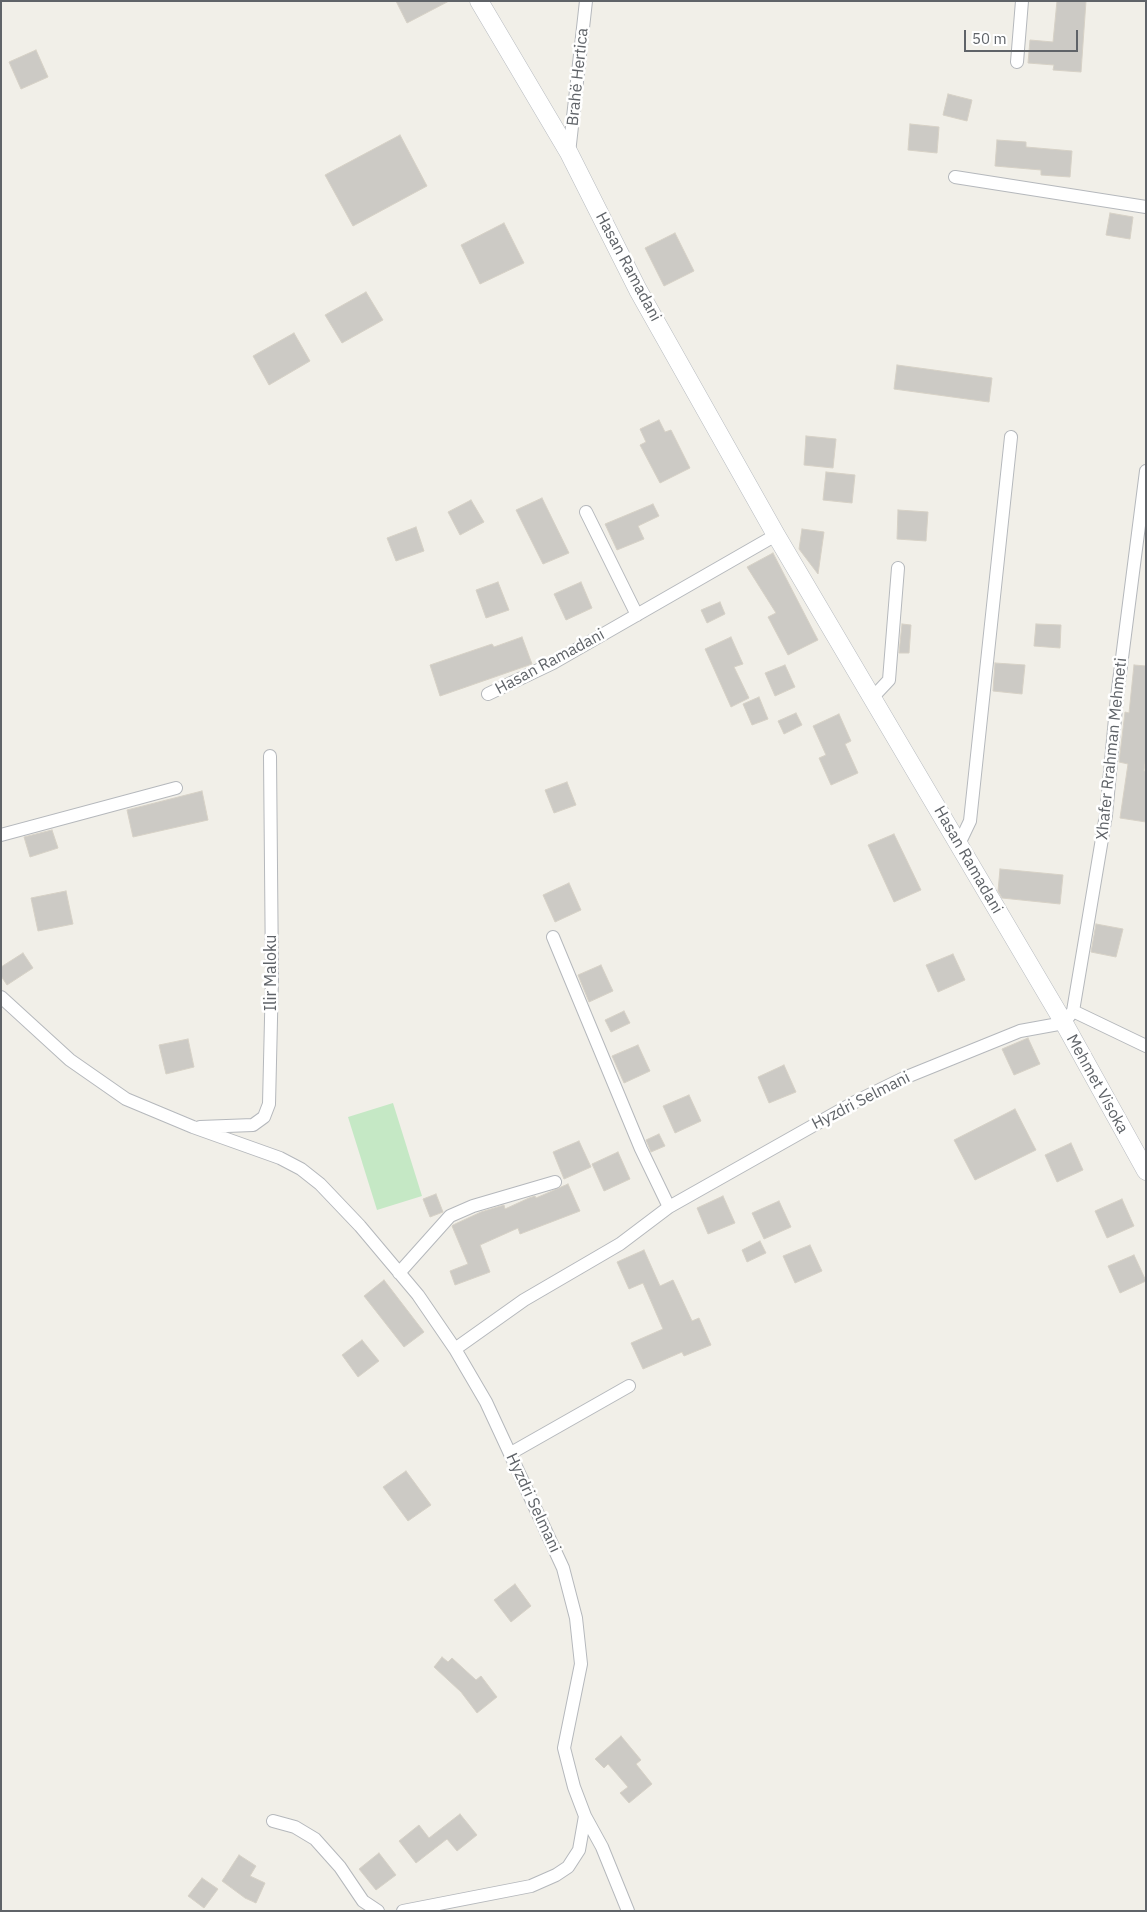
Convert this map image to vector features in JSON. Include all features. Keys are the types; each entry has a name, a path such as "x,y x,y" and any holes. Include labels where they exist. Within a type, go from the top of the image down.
{"main road":[{"name":"Hasan Ramadani","path":"479,1 569,152 638,290 776,535 959,844 1068,1017"},
{"name":"Mehmet Visoka","path":"1068,1017 1146,1171"}],"street":[{"name":"Brahë Hertica","path":"569,152 586,1"},
{"path":"1017,62 1022,1"},
{"path":"954,177 1146,207"},
{"path":"959,844 970,821 1011,437"},
{"name":"Xhafer Rrahman Mehmeti","path":"1068,1017 1106,816 1117,697 1146,471"},
{"path":"586,512 637,615"},
{"name":"Hasan Ramadani","path":"488,694 554,663 776,535"},
{"path":"872,698 889,680 898,568"},
{"name":"Ilir Maloku","path":"194,1127 253,1125 264,1116 269,1104 272,977 270,756"},
{"path":"1,835 176,788"},
{"path":"553,937 641,1149 669,1208"},
{"name":"Ilir Maloku","path":"1,997 70,1060 107,1088 147,1108 280,1158 301,1169 341,1205 418,1295 455,1349"},
{"path":"1068,1017 1146,1046"},
{"name":"Hyzdri Selmani","path":"628,1911 602,1847 585,1816 564,1748 581,1664 576,1618 563,1568 486,1402 455,1349 524,1300 620,1244 669,1208 823,1120 904,1078 1020,1031 1068,1017"},
{"path":"399,1273 450,1216 473,1206 556,1182"},
{"path":"510,1453 629,1386"},
{"path":"403,1911 531,1886 556,1875 568,1867 580,1850 585,1816"},
{"path":"273,1821 295,1827 323,1845 363,1901 378,1911"}],"green space":[{"path":"393,1103 422,1196 377,1210 348,1117"}],"building":[{"path":"396,1 449,1 407,23"},
{"path":"1057,1 1086,1 1081,72 1053,70 1054,65 1028,63 1030,40 1053,42"},
{"path":"36,50 48,77 21,89 9,62"},
{"path":"948,94 972,100 967,121 943,115"},
{"path":"910,124 939,127 937,153 908,150"},
{"path":"400,135 427,186 353,226 325,175"},
{"path":"997,140 1026,142 1026,147 1072,151 1070,177 1041,175 1041,170 995,166"},
{"path":"1110,213 1133,217 1130,239 1106,235"},
{"path":"504,223 524,263 480,284 461,245"},
{"path":"675,233 694,271 664,286 645,248"},
{"path":"366,292 383,320 342,343 325,315"},
{"path":"294,333 310,361 269,385 253,356"},
{"path":"897,365 992,378 989,402 894,389"},
{"path":"659,420 665,432 671,430 690,468 660,483 640,445 646,442 640,429"},
{"path":"806,436 836,439 833,468 804,465"},
{"path":"826,472 855,475 852,503 823,500"},
{"path":"542,498 569,553 543,564 516,510"},
{"path":"471,500 484,522 460,535 448,512"},
{"path":"653,504 659,516 638,526 644,539 617,550 605,524"},
{"path":"898,510 928,512 926,541 897,539"},
{"path":"416,527 424,551 396,561 387,538"},
{"path":"802,529 824,532 818,574 799,549"},
{"path":"773,553 818,640 788,655 768,617 776,613 747,567"},
{"path":"498,582 509,610 486,618 476,590"},
{"path":"581,582 592,608 566,620 554,594"},
{"path":"720,602 725,614 707,623 701,610"},
{"path":"902,624 911,625 909,653 899,653"},
{"path":"1036,624 1061,625 1060,648 1034,646"},
{"path":"522,637 532,664 440,696 430,665 492,644 494,647"},
{"path":"731,637 743,664 734,667 749,698 731,707 705,649"},
{"path":"995,663 1025,665 1022,694 993,691"},
{"path":"785,665 795,687 775,696 765,673"},
{"path":"1134,665 1146,666 1146,756 1144,771 1146,771 1146,822 1120,818 1128,764 1119,762 1125,712 1129,713"},
{"path":"759,697 768,719 752,725 743,704"},
{"path":"796,713 802,725 784,734 778,721"},
{"path":"839,714 851,741 845,744 858,773 831,785 819,758 826,755 813,726"},
{"path":"567,782 576,805 554,813 545,790"},
{"path":"202,791 208,820 133,837 127,810"},
{"path":"52,830 58,848 30,857 24,837"},
{"path":"894,834 921,890 894,902 868,845"},
{"path":"1000,869 1063,875 1060,904 1002,898 998,891"},
{"path":"569,883 581,910 555,922 543,895"},
{"path":"66,891 73,924 38,931 31,898"},
{"path":"1096,924 1123,929 1116,957 1091,952"},
{"path":"23,953 33,968 7,985 1,976 1,967"},
{"path":"953,954 965,980 938,992 926,965"},
{"path":"601,965 613,991 589,1002 578,975"},
{"path":"624,1011 630,1023 611,1032 605,1020"},
{"path":"1028,1038 1040,1064 1014,1075 1002,1049"},
{"path":"188,1039 194,1067 166,1074 159,1045"},
{"path":"638,1045 650,1071 624,1083 612,1056"},
{"path":"784,1065 796,1092 769,1103 758,1077"},
{"path":"689,1095 701,1121 675,1133 663,1106"},
{"path":"1015,1109 1036,1150 975,1180 954,1140"},
{"path":"659,1134 665,1146 651,1152 646,1140"},
{"path":"579,1141 591,1167 564,1179 553,1152"},
{"path":"1071,1143 1083,1170 1057,1182 1045,1155"},
{"path":"618,1152 630,1179 604,1191 592,1164"},
{"path":"568,1184 580,1211 520,1234 518,1228 480,1245 490,1272 455,1285 450,1271 468,1264 453,1225 481,1212 504,1205 505,1209"},
{"path":"436,1194 443,1212 430,1217 423,1199"},
{"path":"723,1196 735,1223 708,1234 697,1208"},
{"path":"1122,1199 1134,1226 1107,1238 1095,1211"},
{"path":"779,1201 791,1227 764,1239 752,1213"},
{"path":"760,1241 766,1253 747,1262 742,1250"},
{"path":"810,1245 822,1271 795,1283 783,1256"},
{"path":"644,1250 660,1286 673,1280 692,1321 699,1318 711,1345 684,1356 682,1352 643,1369 631,1343 663,1329 643,1283 629,1289 617,1262"},
{"path":"1134,1255 1146,1281 1120,1293 1108,1266"},
{"path":"384,1280 424,1332 404,1347 364,1296"},
{"path":"362,1340 379,1361 358,1377 342,1355"},
{"path":"406,1471 431,1505 408,1521 383,1487"},
{"path":"515,1584 531,1606 511,1622 494,1600"},
{"path":"442,1657 448,1662 452,1658 476,1680 481,1676 497,1697 477,1713 461,1692 434,1667"},
{"path":"621,1736 641,1760 636,1764 652,1784 629,1803 620,1793 628,1787 608,1764 604,1768 595,1759"},
{"path":"460,1814 477,1835 457,1851 447,1839 416,1863 399,1841 419,1825 429,1838"},
{"path":"379,1853 396,1875 376,1890 359,1869"},
{"path":"239,1855 256,1866 250,1876 265,1883 256,1903 245,1898 222,1881"},
{"path":"202,1878 218,1889 204,1908 188,1896"}]}
